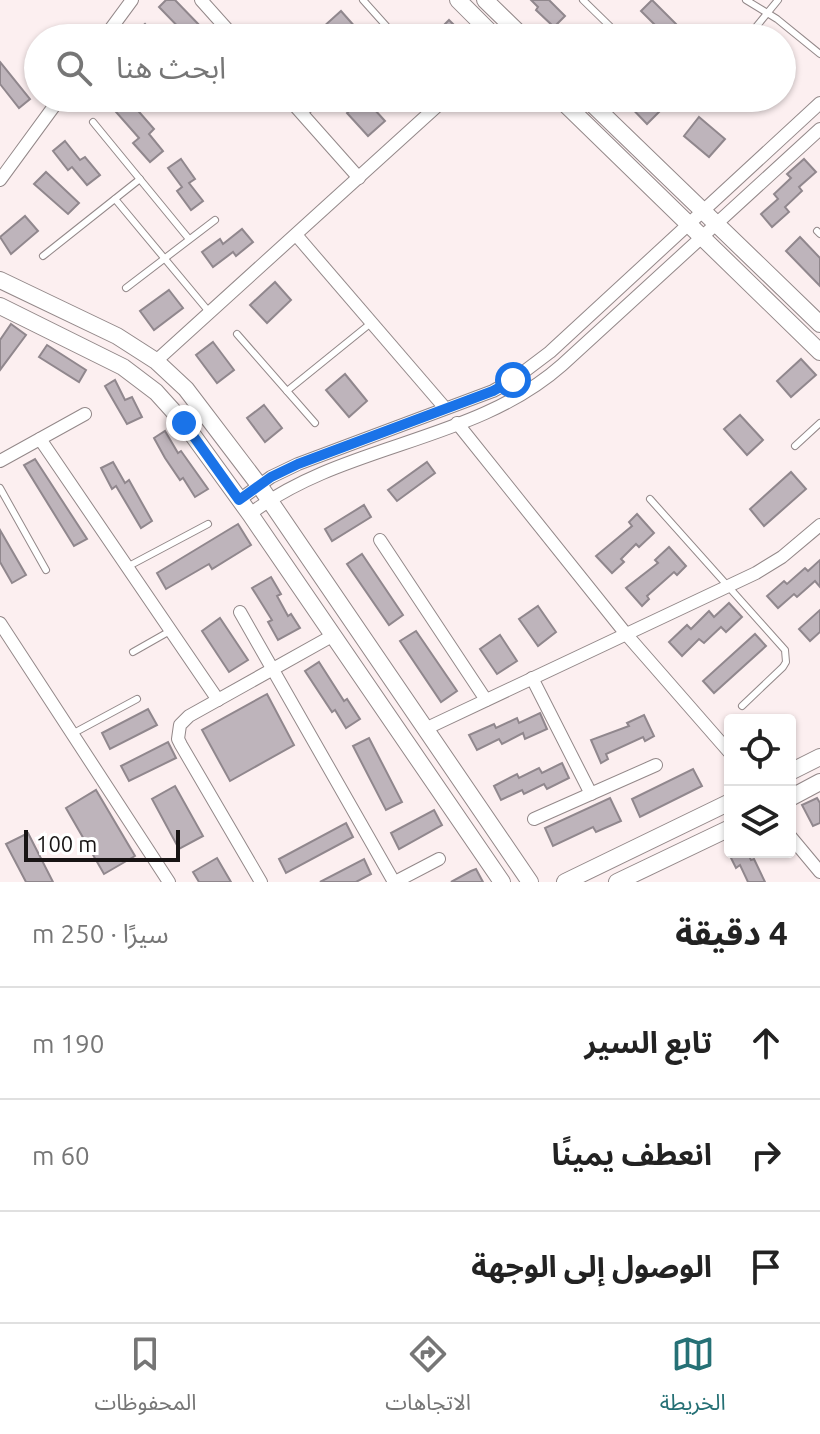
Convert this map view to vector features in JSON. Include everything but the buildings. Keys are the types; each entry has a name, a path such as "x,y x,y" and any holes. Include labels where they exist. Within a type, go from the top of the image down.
{"main road":[{"path":"458,0 482,24"},
{"path":"485,0 510,24"},
{"path":"574,112 820,352"},
{"path":"600,112 820,324"},
{"path":"0,280 117,336 156,361 186,389 259,485 530,882"},
{"path":"0,306 140,378 171,407 250,514 502,882"},
{"path":"796,769 820,757"},
{"path":"796,795 820,782"},
{"path":"565,882 724,805"},
{"path":"617,882 724,831"}],"street":[{"path":"114,24 132,0"},
{"path":"201,0 222,24"},
{"path":"239,500 298,464 493,391 533,367 820,103"},
{"path":"0,180 50,112"},
{"path":"156,361 431,112"},
{"path":"302,114 359,178"},
{"path":"250,514 307,479 502,406 544,381 820,129"},
{"path":"297,236 445,408"},
{"path":"0,461 85,414"},
{"path":"457,423 626,634 724,746"},
{"path":"40,439 218,700"},
{"path":"425,729 728,585 782,557 820,525"},
{"path":"380,540 486,700"},
{"path":"240,612 394,882 439,859"},
{"path":"0,623 169,882"},
{"path":"261,882 178,739 180,725 332,636"},
{"path":"532,678 591,794"},
{"path":"534,819 656,765"},
{"path":"796,843 820,872"}],"lane":[{"path":"363,0 384,24"},
{"path":"583,0 608,24"},
{"path":"746,0 782,24"},
{"path":"759,24 778,0"},
{"path":"796,35 820,54"},
{"path":"93,122 189,239"},
{"path":"43,256 140,179"},
{"path":"115,199 210,313"},
{"path":"126,288 215,220"},
{"path":"287,391 372,323"},
{"path":"237,334 315,423"},
{"path":"795,446 820,423"},
{"path":"0,488 46,570"},
{"path":"650,499 782,645 787,656 783,667 742,706"},
{"path":"127,567 208,524"},
{"path":"133,652 170,631"},
{"path":"72,734 137,699"}],"route":[{"path":"184,423 239,500 271,477 298,464 493,391 513,380"}]}
